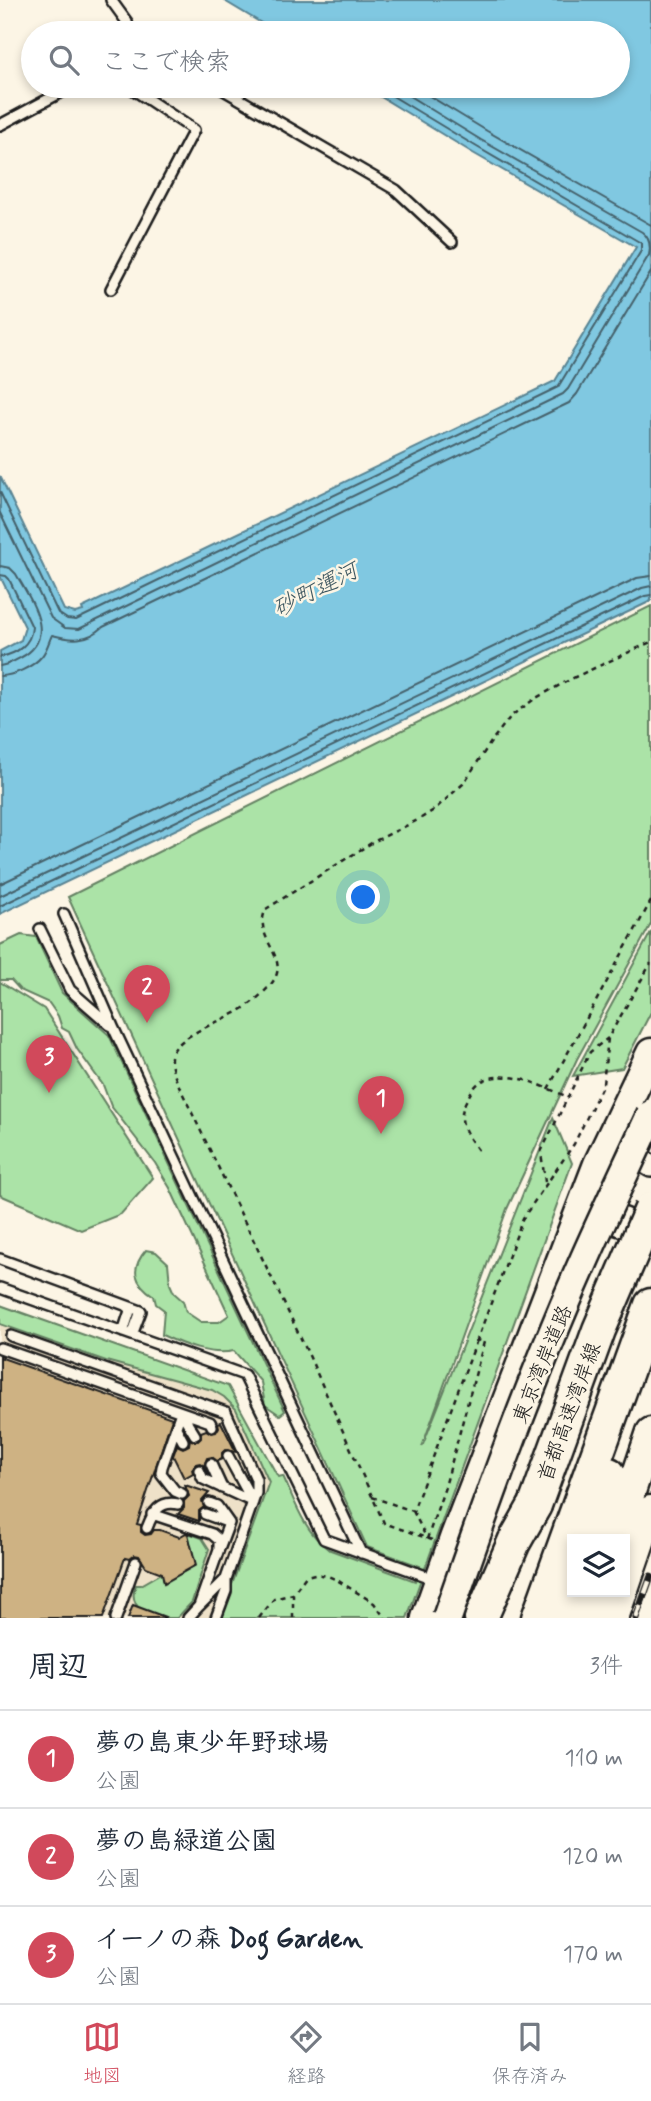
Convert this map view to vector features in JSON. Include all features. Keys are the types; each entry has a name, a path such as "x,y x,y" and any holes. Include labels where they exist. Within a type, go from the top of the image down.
{"highway":[{"path":"426,1618 572,1228 608,1139 651,1053"},
{"name":"東京湾岸道路","path":"447,1618 495,1481 552,1337 651,1115"},
{"name":"首都高速湾岸線","path":"495,1618 599,1330 651,1209"},
{"path":"572,1228 587,1220 611,1218 625,1221 651,1236"},
{"path":"593,1531 638,1371 649,1311"},
{"path":"538,1618 651,1432"},
{"path":"481,1618 514,1542 535,1505"},
{"path":"630,1571 651,1510"},
{"path":"566,1618 572,1597"},
{"path":"588,1618 595,1597"},
{"path":"614,1618 621,1597"}],"street":[{"path":"624,1106 651,1121"},
{"path":"608,1139 651,1166"}],"lane":[{"path":"111,0 126,21"},
{"path":"0,125 51,98"},
{"path":"111,289 194,130 146,98"},
{"path":"238,98 396,190 452,242"},
{"path":"64,915 114,1028 361,1553"},
{"path":"40,929 70,990 114,1028"},
{"path":"0,1259 131,1308 127,1333"},
{"path":"0,1289 244,1375 324,1539 438,1580"},
{"path":"11,1336 226,1412 257,1485 216,1618"},
{"path":"0,1348 210,1422 212,1426"},
{"path":"181,1412 161,1473 174,1491 182,1494"},
{"path":"181,1412 195,1435"},
{"path":"176,1428 183,1441"},
{"path":"229,1456 253,1502"},
{"path":"211,1464 222,1488"},
{"path":"199,1471 203,1479 253,1502"},
{"path":"209,1503 217,1506 229,1523"},
{"path":"147,1528 152,1514 164,1504 178,1504"},
{"path":"152,1514 212,1534 219,1540 219,1549"},
{"path":"205,1514 229,1523"},
{"path":"198,1606 229,1523"},
{"path":"116,1618 136,1562"},
{"path":"188,1618 226,1579"}],"path":[{"path":"427,1538 384,1523 307,1351 180,1088 171,1058 174,1049 185,1038 243,1009 274,980 278,970 276,958 263,934 262,923 266,909 272,903 373,842 433,810 463,783 511,716 536,698 651,642"},
{"path":"548,1088 651,901"},
{"path":"545,1183 541,1152 590,1052 608,1038 651,963"},
{"path":"413,1511 523,1218 574,1144 603,1084 608,1038"},
{"path":"478,1150 468,1137 461,1111 473,1088 483,1080 498,1077 519,1079 568,1097"},
{"path":"427,1538 445,1487 484,1342 477,1340"},
{"path":"372,1497 413,1511 427,1538"},
{"path":"293,1618 293,1594 306,1576 315,1574 328,1576 374,1603 384,1618"},
{"path":"259,1618 274,1599 293,1594"}],"shaded area":[{"path":"0,1305 224,1384 230,1390 279,1478 220,1618 0,1618"}],"green space":[{"path":"651,606 651,924 577,1059 507,1209 422,1447 553,1118 572,1163 407,1618 220,1618 269,1482 236,1409 212,1390 106,1361 0,1324 0,1305 228,1386 278,1477 283,1476 301,1516 320,1542 328,1549 415,1581 420,1566 367,1547 68,897"},
{"path":"651,932 651,1012 622,1068 573,1076"},
{"path":"21,935 36,937 62,993 109,1035 285,1411 280,1415 265,1405 261,1382 234,1351 206,1351 162,1335 164,1310 138,1281 136,1269 146,1250 156,1252 168,1263 170,1284 174,1293 183,1301 186,1312 201,1322 219,1322 229,1315 170,1188 155,1163 111,1106 103,1085 77,1049 69,1032 62,1028 49,1003 20,990 11,980 0,980 0,945"},
{"path":"0,982 44,1009 153,1178 121,1214 81,1230 0,1195"},
{"path":"188,1533 202,1538 209,1549 192,1602 177,1618 150,1618 134,1600 136,1585 162,1573 165,1583 195,1565"}],"water":[{"name":"砂町運河","path":"223,0 651,0 651,601 0,914 0,651 21,640 25,627 0,576 0,476 64,610 75,613 83,611 82,608 555,381 636,247 383,98 630,98 630,21 258,21"}],"building":[{"path":"0,1355 2,1358 172,1418 137,1524 141,1525 141,1532 145,1535 154,1530 179,1537 188,1534 196,1565 164,1583 162,1573 146,1567 139,1556 125,1558 103,1618 0,1618"},
{"path":"221,1422 236,1452 225,1450 222,1459 217,1461 212,1457 207,1458 204,1466 196,1464 192,1469 193,1473 184,1478 173,1456 177,1445 183,1448 189,1445 190,1439 198,1441 201,1432 206,1430 216,1432 218,1423"},
{"path":"185,1485 209,1493 202,1501 204,1507 199,1511 199,1521 178,1514 189,1496"},
{"path":"133,1605 165,1617 128,1618"}],"railway":[{"path":"636,1618 651,1576"}],"place":[{"name":"夢の島緑道公園","path":"147,1023"},
{"name":"イーノの森 Dog Garden","path":"49,1093"},
{"name":"夢の島東少年野球場","path":"381,1134"}]}
